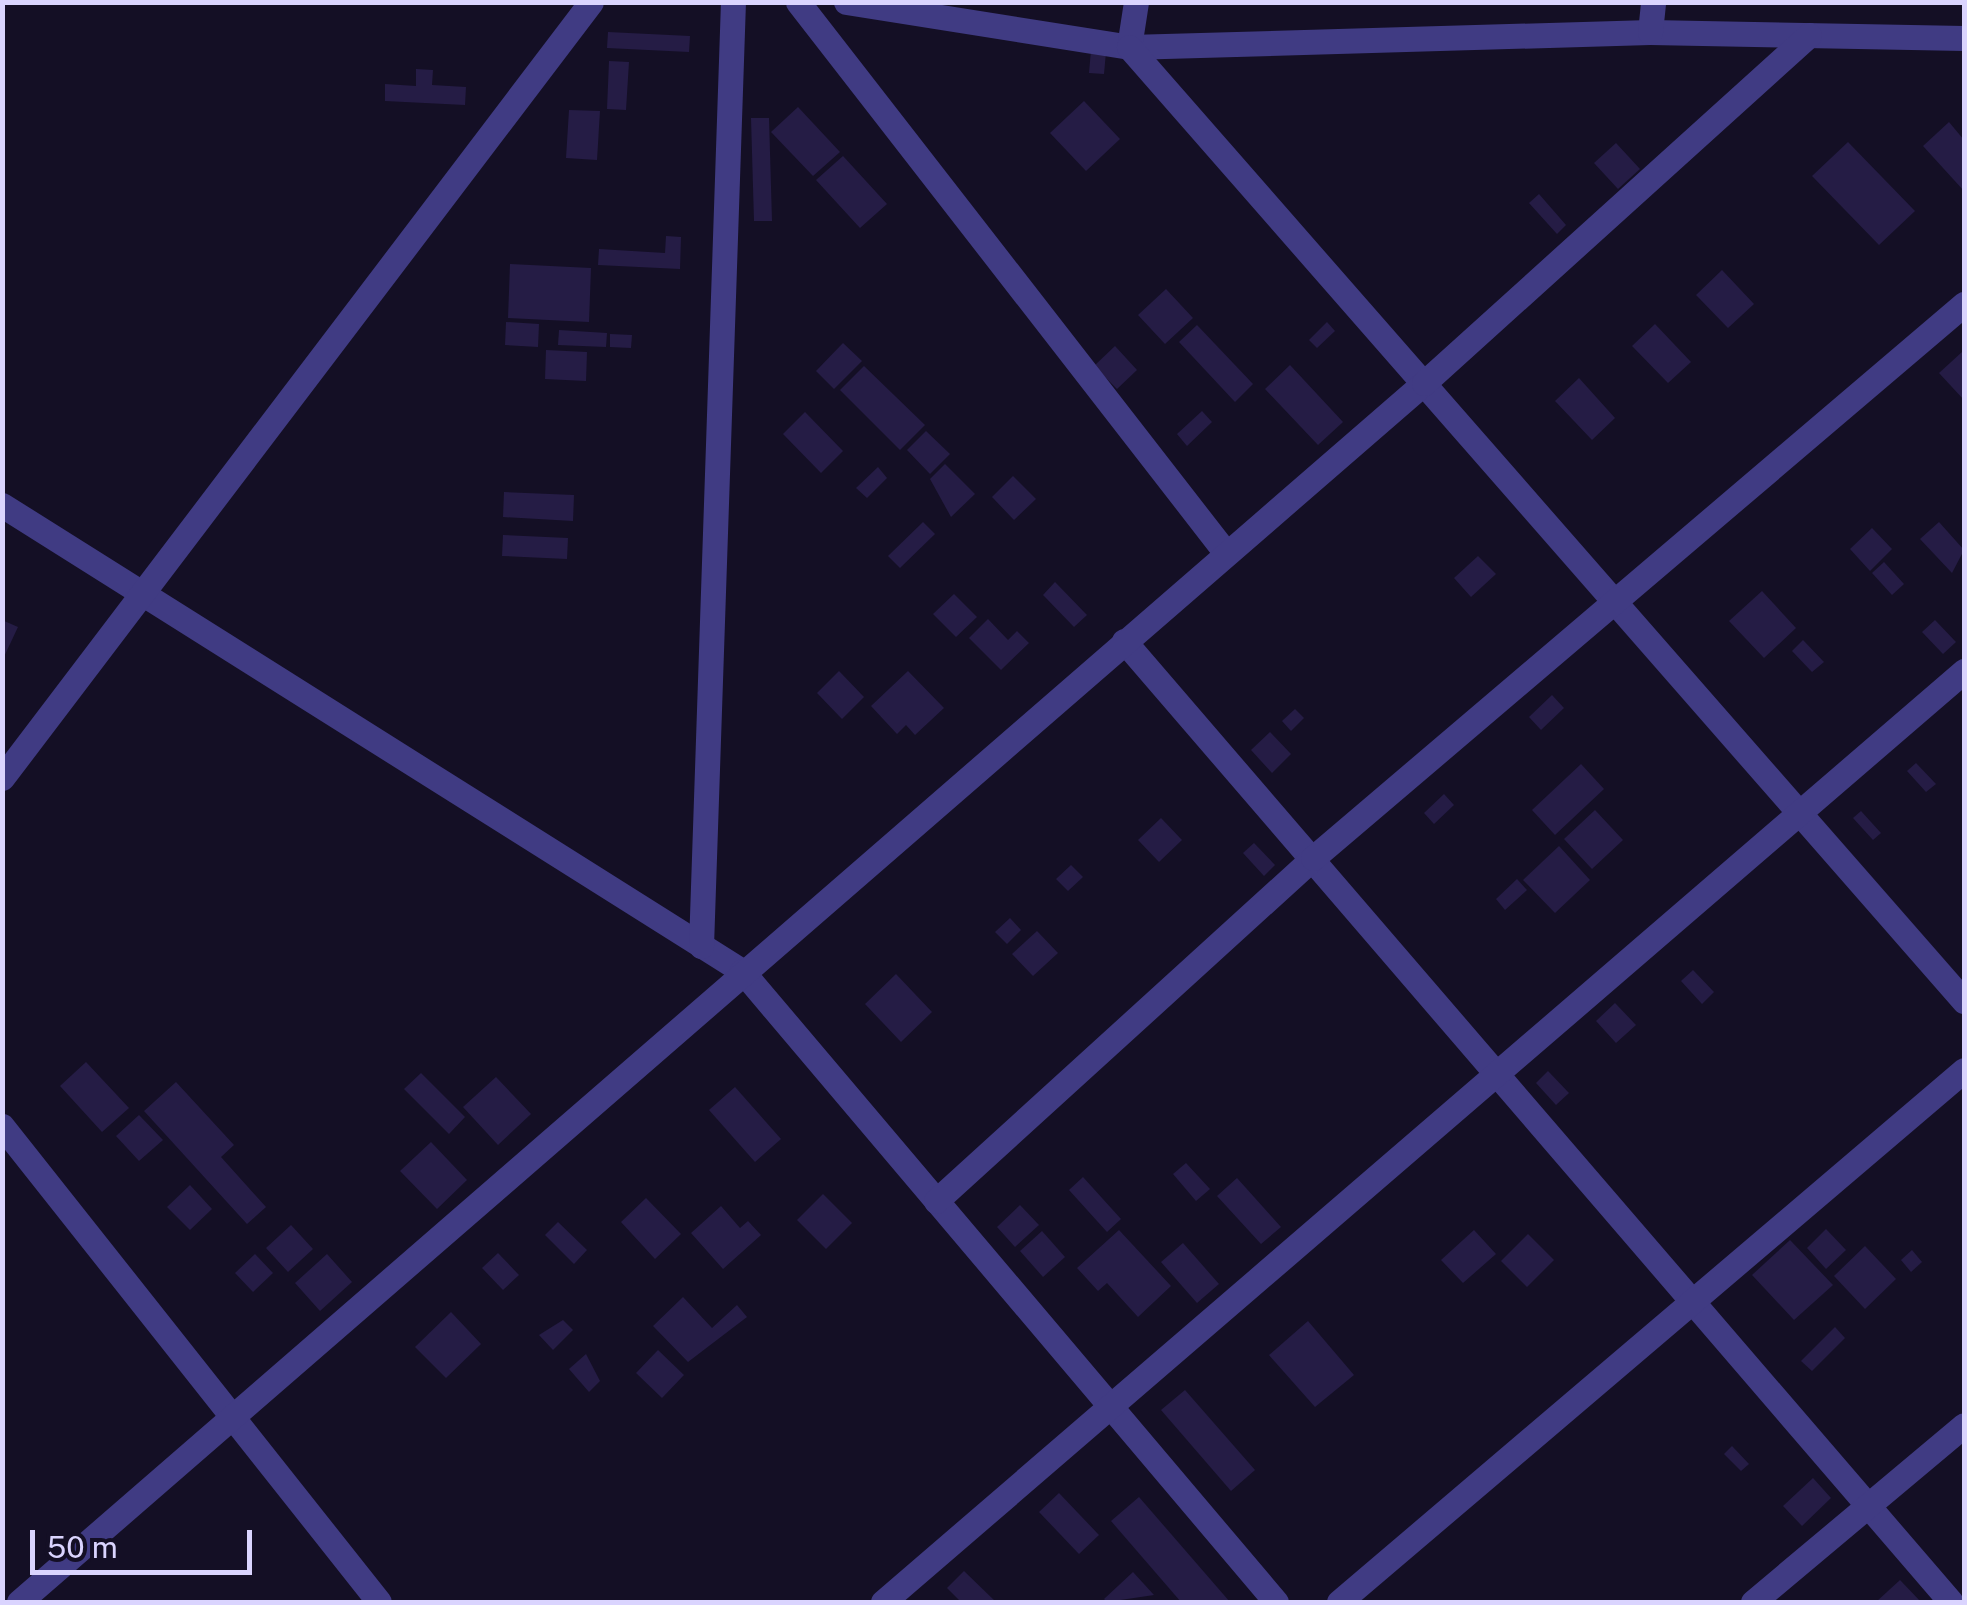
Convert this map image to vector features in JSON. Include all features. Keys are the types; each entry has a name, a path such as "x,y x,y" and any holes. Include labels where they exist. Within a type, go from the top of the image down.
{"street":[{"path":"2,778 591,2"},
{"path":"702,946 733,2"},
{"path":"798,2 1226,553"},
{"path":"846,2 1129,47 1650,32 1964,38"},
{"path":"1129,47 1136,2"},
{"path":"1650,32 1653,2"},
{"path":"19,1602 234,1420 742,971 1424,384 1809,35"},
{"path":"1129,47 1964,1001"},
{"path":"936,1201 1313,858 1964,304"},
{"path":"2,505 742,971 1276,1602"},
{"path":"1124,642 1951,1602"},
{"path":"883,1602 1964,671"},
{"path":"1338,1602 1964,1070"},
{"path":"2,1126 379,1602"},
{"path":"1754,1602 1964,1425"}],"building":[{"path":"608,32 690,36 689,52 607,48"},
{"path":"1091,50 1106,52 1104,74 1089,73"},
{"path":"609,61 629,62 626,110 607,109"},
{"path":"416,69 433,70 432,85 466,87 465,105 385,101 385,84 416,86"},
{"path":"1084,101 1120,139 1086,171 1050,133"},
{"path":"798,107 840,152 813,176 771,132"},
{"path":"569,110 600,111 597,160 566,158"},
{"path":"751,118 769,118 772,221 754,221"},
{"path":"1949,122 1964,140 1964,191 1923,146"},
{"path":"1848,142 1915,211 1879,245 1812,176"},
{"path":"1616,143 1640,169 1618,189 1594,163"},
{"path":"843,156 887,204 860,228 816,180"},
{"path":"1539,194 1566,225 1557,234 1529,203"},
{"path":"666,236 681,237 680,269 598,265 599,249 665,253"},
{"path":"510,264 591,268 589,322 508,318"},
{"path":"1722,270 1754,304 1728,328 1696,295"},
{"path":"1166,289 1193,318 1165,344 1138,315"},
{"path":"506,322 539,324 538,347 505,345"},
{"path":"1327,322 1335,331 1317,348 1309,340"},
{"path":"1655,324 1691,362 1668,383 1632,346"},
{"path":"1197,325 1253,384 1235,402 1179,342"},
{"path":"559,330 607,333 606,347 558,345"},
{"path":"610,334 632,335 631,348 610,347"},
{"path":"843,343 862,361 834,389 816,371"},
{"path":"1115,346 1137,370 1117,389 1094,366"},
{"path":"546,350 587,352 586,381 545,379"},
{"path":"1962,352 1964,355 1964,400 1939,373"},
{"path":"1290,365 1343,422 1318,445 1265,389"},
{"path":"864,366 925,425 900,450 840,390"},
{"path":"1579,378 1615,418 1592,440 1555,401"},
{"path":"1202,411 1212,422 1187,446 1177,434"},
{"path":"805,412 843,451 821,473 783,434"},
{"path":"926,431 950,454 930,474 907,450"},
{"path":"945,464 975,494 951,517 930,479"},
{"path":"878,467 887,478 867,498 856,488"},
{"path":"1013,476 1036,499 1014,520 992,497"},
{"path":"504,492 574,495 573,521 503,517"},
{"path":"923,522 935,534 900,568 888,556"},
{"path":"1939,522 1964,550 1952,573 1920,539"},
{"path":"1872,528 1892,549 1870,571 1850,549"},
{"path":"503,535 568,538 567,559 502,556"},
{"path":"1478,556 1496,574 1471,597 1454,578"},
{"path":"1884,562 1904,584 1892,595 1872,573"},
{"path":"1055,582 1087,615 1074,627 1043,595"},
{"path":"1762,591 1796,628 1764,658 1729,621"},
{"path":"954,594 977,617 956,637 933,614"},
{"path":"988,619 1008,640 1017,631 1029,643 1001,670 969,638"},
{"path":"2,620 18,627 2,661"},
{"path":"1935,620 1956,642 1943,654 1922,632"},
{"path":"1803,640 1824,662 1812,672 1792,651"},
{"path":"839,671 864,697 842,719 817,693"},
{"path":"908,671 944,708 915,735 906,725 897,734 871,706"},
{"path":"1552,695 1564,708 1541,730 1529,717"},
{"path":"1295,709 1304,718 1291,731 1282,721"},
{"path":"1270,732 1291,754 1272,773 1251,750"},
{"path":"1916,763 1936,784 1926,792 1907,771"},
{"path":"1581,764 1604,789 1555,835 1532,810"},
{"path":"1444,794 1454,805 1434,824 1424,813"},
{"path":"1595,810 1623,840 1592,869 1564,839"},
{"path":"1861,811 1881,833 1873,840 1853,818"},
{"path":"1161,818 1182,840 1159,862 1138,840"},
{"path":"1254,843 1275,865 1264,876 1243,853"},
{"path":"1559,846 1590,880 1555,913 1523,880"},
{"path":"1071,865 1083,877 1068,891 1056,879"},
{"path":"1517,879 1527,890 1505,910 1496,899"},
{"path":"1010,918 1021,930 1007,944 995,932"},
{"path":"1037,931 1058,953 1033,976 1012,954"},
{"path":"1693,970 1714,992 1702,1004 1681,981"},
{"path":"896,974 932,1012 901,1042 865,1004"},
{"path":"1615,1003 1636,1025 1616,1043 1596,1021"},
{"path":"86,1062 129,1108 102,1132 60,1086"},
{"path":"1548,1071 1569,1093 1556,1105 1536,1083"},
{"path":"421,1073 465,1117 449,1134 404,1089"},
{"path":"496,1077 531,1114 498,1145 463,1107"},
{"path":"176,1082 234,1145 221,1157 266,1207 247,1224 144,1111"},
{"path":"735,1087 781,1139 755,1162 709,1110"},
{"path":"139,1115 163,1140 139,1161 116,1136"},
{"path":"431,1142 467,1180 437,1209 400,1171"},
{"path":"1186,1163 1210,1189 1196,1201 1173,1174"},
{"path":"1083,1177 1121,1219 1107,1232 1069,1190"},
{"path":"1237,1178 1281,1227 1261,1244 1217,1196"},
{"path":"190,1185 212,1209 190,1230 167,1207"},
{"path":"823,1194 852,1223 826,1249 797,1220"},
{"path":"646,1198 681,1234 655,1259 621,1222"},
{"path":"1020,1205 1039,1225 1015,1247 997,1227"},
{"path":"721,1206 740,1228 748,1221 761,1235 723,1269 691,1233"},
{"path":"558,1222 587,1250 574,1264 545,1235"},
{"path":"291,1225 313,1249 288,1272 266,1248"},
{"path":"1826,1229 1846,1250 1826,1269 1807,1248"},
{"path":"1119,1230 1171,1286 1138,1317 1107,1283 1098,1291 1077,1268"},
{"path":"1474,1230 1496,1254 1463,1283 1441,1260"},
{"path":"1042,1231 1065,1257 1043,1277 1020,1251"},
{"path":"1528,1234 1554,1260 1527,1287 1501,1261"},
{"path":"1790,1240 1833,1285 1794,1320 1752,1275"},
{"path":"1183,1243 1219,1284 1197,1303 1161,1262"},
{"path":"1865,1246 1896,1279 1865,1309 1834,1276"},
{"path":"1912,1250 1922,1262 1911,1272 1901,1260"},
{"path":"498,1253 519,1275 503,1290 482,1268"},
{"path":"255,1254 273,1273 253,1292 235,1273"},
{"path":"327,1254 352,1282 320,1311 295,1283"},
{"path":"683,1297 712,1328 737,1305 747,1317 688,1362 653,1326"},
{"path":"451,1312 481,1344 446,1378 415,1347"},
{"path":"563,1320 573,1330 553,1350 539,1335"},
{"path":"1308,1321 1354,1375 1315,1407 1269,1355"},
{"path":"1835,1327 1845,1338 1812,1371 1801,1361"},
{"path":"658,1350 684,1375 662,1398 636,1373"},
{"path":"586,1354 600,1381 589,1392 569,1369"},
{"path":"1185,1390 1255,1470 1231,1491 1161,1410"},
{"path":"1732,1446 1749,1464 1741,1471 1724,1454"},
{"path":"1813,1478 1831,1498 1802,1526 1783,1506"},
{"path":"1059,1493 1099,1535 1079,1554 1039,1512"},
{"path":"1139,1497 1230,1602 1181,1602 1111,1521"},
{"path":"964,1571 996,1602 961,1602 947,1588"},
{"path":"1133,1572 1154,1595 1107,1602 1104,1599"},
{"path":"1900,1580 1921,1602 1876,1602"}]}
